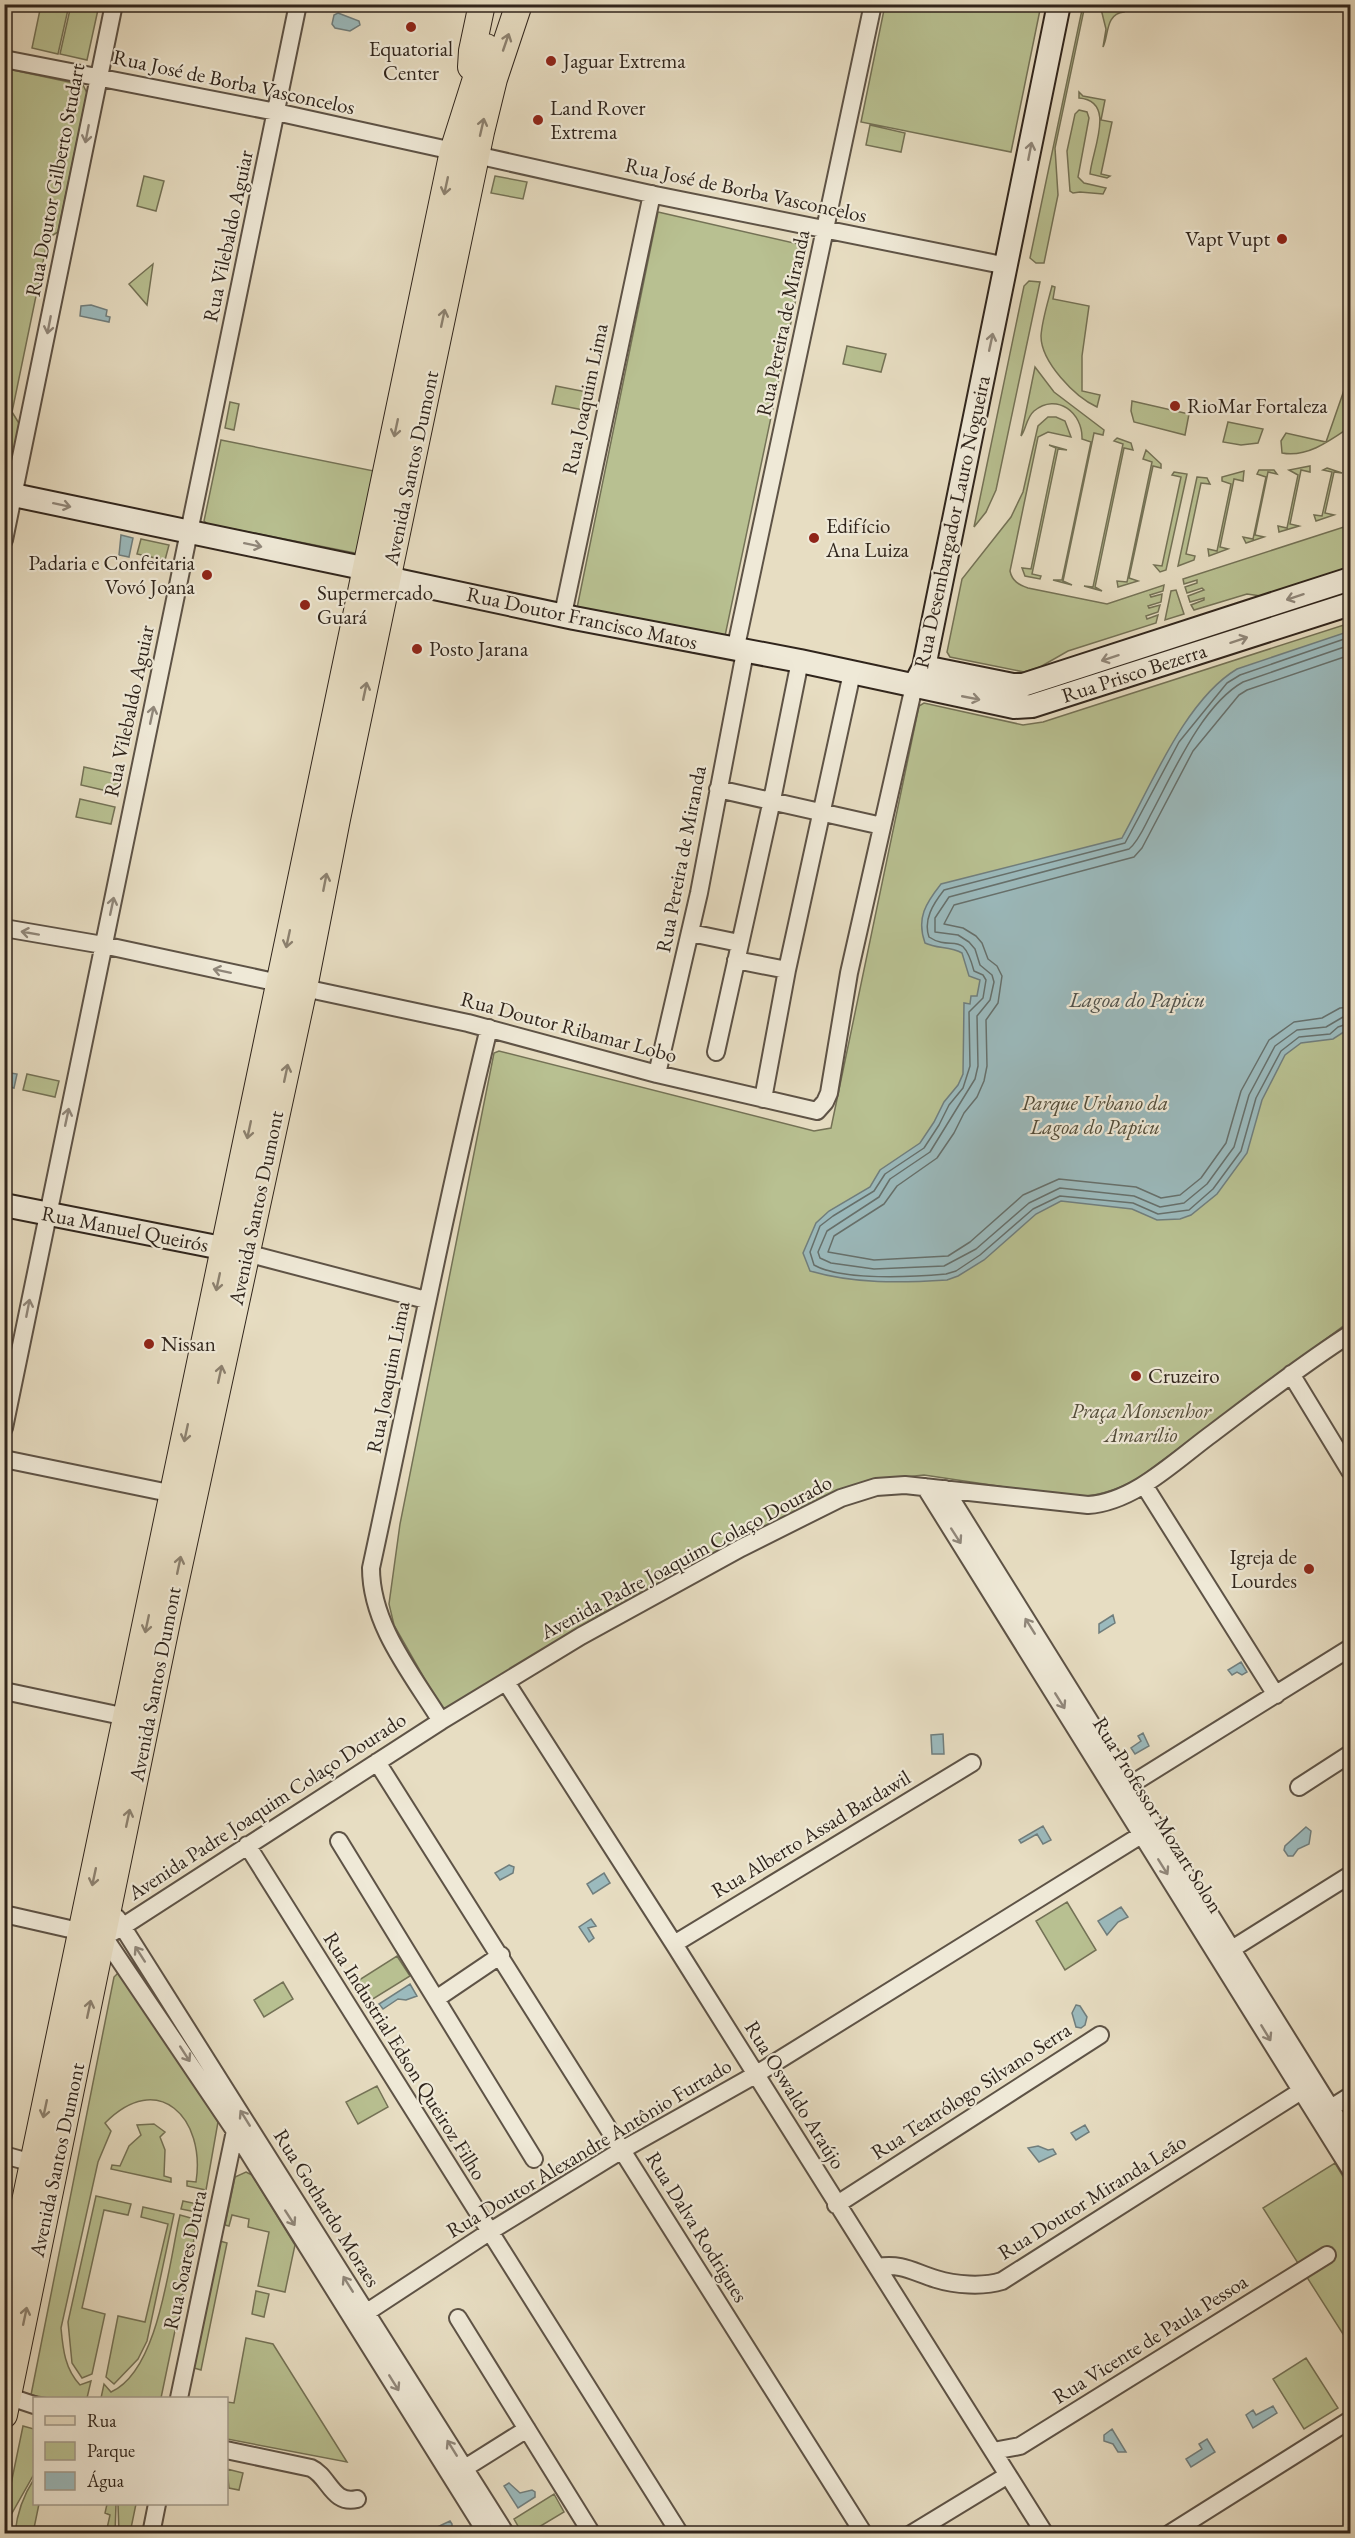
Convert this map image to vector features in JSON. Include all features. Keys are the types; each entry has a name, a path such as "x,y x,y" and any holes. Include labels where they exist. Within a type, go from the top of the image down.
{"main road":[{"path":"472,89 472,51 482,4"},
{"name":"Avenida Santos Dumont","path":"105,1926 138,1720 235,1251 279,983 334,783 465,153 472,89 500,4"},
{"name":"Avenida Santos Dumont","path":"465,153 494,79 519,4"},
{"name":"Avenida Santos Dumont","path":"6,2402 45,2166 65,2069 105,1926 174,1494 304,988 326,816"},
{"name":"Avenida Santos Dumont","path":"4,2302 45,2166"}],"street":[{"name":"Rua Doutor Gilberto Studart","path":"4,540 9,494 114,4"},
{"name":"Rua Vilebaldo Aguiar","path":"4,1428 298,4"},
{"name":"Rua Pereira de Miranda","path":"657,1074 690,933 718,789 740,651 873,4"},
{"name":"Rua Desembargador Lauro Nogueira","path":"821,1108 829,1093 849,973 882,825 919,677 1007,266 1059,4"},
{"name":"Rua José de Borba Vasconcelos","path":"4,59 276,112 651,194 1007,266"},
{"name":"Rua Joaquim Lima","path":"563,614 651,194"},
{"name":"Rua Doutor Francisco Matos","path":"9,494 190,531 740,651 852,673 919,677"},
{"name":"Rua Prisco Bezerra","path":"919,677 1023,686 1350,579"},
{"name":"Rua Prisco Bezerra","path":"919,677 1014,707 1032,706 1350,604"},
{"path":"716,1052 800,662"},
{"path":"763,1099 787,970 852,673"},
{"path":"718,789 882,825"},
{"path":"4,928 103,945 279,983"},
{"path":"690,933 787,970"},
{"name":"Rua Doutor Ribamar Lobo","path":"304,988 489,1028 657,1074 763,1099 817,1111 821,1108"},
{"name":"Rua Joaquim Lima","path":"441,1721 382,1624 373,1599 371,1568 426,1300 489,1028"},
{"name":"Rua Manuel Queirós","path":"4,1205 235,1251"},
{"path":"235,1251 426,1300"},
{"name":"Avenida Padre Joaquim Colaço Dourado","path":"105,1926 247,1845 441,1721 630,1608 826,1505 876,1487 925,1487 1091,1505 1122,1496 1144,1485 1291,1374 1350,1334"},
{"path":"1291,1374 1350,1471"},
{"path":"4,1459 174,1494"},
{"path":"1144,1485 1276,1695"},
{"name":"Rua Professor Mozart Solon","path":"925,1487 1123,1789"},
{"name":"Rua Professor Mozart Solon","path":"945,1489 1123,1789 1324,2112 1350,2169"},
{"path":"1123,1789 1350,1648"},
{"name":"Rua Oswaldo Araújo","path":"506,1682 674,1944 1045,2534"},
{"path":"4,1691 138,1720"},
{"path":"1299,1787 1350,1754"},
{"name":"Rua Dalva Rodrigues","path":"377,1762 501,1955 864,2534"},
{"name":"Rua Alberto Assad Bardawil","path":"674,1944 972,1763"},
{"name":"Rua Doutor Alexandre Antônio Furtado","path":"360,2316 489,2232 622,2150 755,2075 1148,1830"},
{"path":"339,1841 534,2159"},
{"name":"Rua Industrial Edson Queiroz Filho","path":"247,1845 680,2534"},
{"path":"1226,1952 1350,1875"},
{"path":"4,1914 105,1926"},
{"name":"Rua Gothardo Moraes","path":"105,1926 215,2085 458,2473 485,2528 506,2534"},
{"path":"436,1999 501,1955"},
{"name":"Rua Teatrólogo Silvano Serra","path":"836,2205 1100,2035"},
{"name":"Rua Gothardo Moraes","path":"215,2085 235,2131 268,2170"},
{"name":"Rua Doutor Miranda Leão","path":"877,2267 899,2266 955,2283 986,2284 1002,2281 1308,2087"},
{"path":"1324,2112 1350,2096"},
{"name":"Rua Professor Mozart Solon","path":"1324,2112 1350,2139"},
{"name":"Rua Soares Dutra","path":"179,2397 235,2131"},
{"path":"4,2155 45,2166"},
{"name":"Rua Vicente de Paula Pessoa","path":"993,2451 1020,2446 1327,2255"},
{"path":"458,2318 592,2534"},
{"path":"6,2402 33,2405"},
{"path":"1169,2534 1350,2420"},
{"path":"458,2473 527,2429"},
{"path":"228,2450 311,2468 319,2472 338,2496 346,2500 357,2499"},
{"path":"911,2534 1008,2475"},
{"path":"151,2534 157,2505"}],"green space":[{"path":"41,5 69,5 58,54 32,48"},
{"path":"71,5 99,5 87,60 60,54"},
{"path":"885,5 1041,5 1011,152 861,122"},
{"path":"1083,5 1085,5 1055,148 1058,195 1044,263 1036,263 1030,258"},
{"path":"1100,5 1124,9 1124,12 1111,21 1103,47 1106,29"},
{"path":"8,69 83,85 87,93 58,232 48,238 12,412 20,425 9,479 5,482 4,71"},
{"path":"1079,92 1083,96 1105,100 1101,120 1112,122 1101,174 1110,176 1107,178 1090,174 1100,117 1097,108 1090,101 1079,98"},
{"path":"1079,110 1087,112 1089,118 1078,177 1084,183 1106,188 1103,194 1070,191 1067,151 1075,114"},
{"path":"870,125 905,133 901,152 866,145"},
{"path":"144,176 164,181 156,211 137,206"},
{"path":"495,176 527,182 523,199 491,193"},
{"path":"658,212 807,246 725,636 577,608"},
{"path":"153,264 147,305 129,284"},
{"path":"1029,281 1040,282 996,490 986,512 974,527 1024,286"},
{"path":"1052,286 1055,287 1053,299 1089,306 1082,356 1082,391 1100,395 1097,407 1079,395 1061,378 1047,357 1041,336"},
{"path":"847,346 886,354 881,372 843,364"},
{"path":"1035,367 1054,392 1104,430 1103,435 1094,433 1063,581 1072,585 1053,580 1062,580 1091,442 1082,439 1078,421 1067,408 1051,404 1034,411 1021,436"},
{"path":"1350,373 1350,427 1327,442 1309,450 1291,454 1282,453 1281,441 1286,433 1326,442"},
{"path":"556,386 592,393 589,411 552,404"},
{"path":"1132,401 1189,414 1185,435 1134,422 1131,411"},
{"path":"230,402 239,404 234,430 225,428"},
{"path":"1048,417 1056,417 1065,421 1071,437 1048,432 1038,437 1010,571 1012,577 1019,584 1028,588 1107,604 1164,585 1163,591 1150,595 1151,597 1162,594 1161,602 1148,606 1149,608 1160,605 1158,612 1146,616 1147,619 1158,615 1156,623 1068,651 1040,667 1024,672 950,657 947,652 962,579 1011,517 1023,492 1038,426"},
{"path":"1228,422 1263,429 1258,443 1241,445 1223,442"},
{"path":"1117,438 1131,443 1133,450 1124,448 1095,587 1102,591 1084,586 1093,587 1123,444 1114,441"},
{"path":"221,440 374,471 358,550 355,553 208,524 204,521"},
{"path":"1049,445 1067,450 1058,449 1032,574 1041,576 1040,579 1025,576 1022,568 1031,569 1056,448"},
{"path":"1146,450 1161,464 1161,468 1153,466 1129,578 1138,581 1118,587 1117,581 1127,582 1152,462 1143,459"},
{"path":"1310,466 1310,472 1301,470 1290,524 1299,526 1279,532 1278,526 1287,528 1298,475 1289,470"},
{"path":"1327,468 1342,473 1334,472 1325,513 1334,515 1316,521 1314,515 1322,516 1332,472 1323,470"},
{"path":"1259,470 1274,470 1277,474 1268,472 1255,535 1264,537 1246,543 1243,537 1253,539 1266,477 1257,474"},
{"path":"1244,471 1243,481 1234,479 1220,547 1228,549 1209,556 1208,549 1217,551 1231,484 1222,481 1222,477"},
{"path":"1174,472 1187,474 1166,570 1160,572 1154,565 1162,566 1181,477 1172,475"},
{"path":"1197,477 1207,478 1210,484 1201,483 1186,554 1195,556 1194,560 1178,566"},
{"path":"1350,525 1350,567 1261,596 1247,594 1194,610 1191,605 1204,598 1190,602 1188,596 1204,590 1202,588 1187,593 1185,587 1197,583 1197,580 1184,584 1183,579"},
{"path":"141,539 169,545 165,560 137,554"},
{"path":"1176,590 1184,614 1165,620 1171,591"},
{"name":"Parque Urbano da Lagoa do Papicu","path":"1350,623 1350,1321 1137,1479 1121,1487 1097,1494 1071,1497 924,1475 866,1481 688,1567 657,1586 603,1613 443,1711 394,1625 389,1604 400,1524 494,1053 499,1051 814,1131 831,1128 919,706 924,703 1023,725 1043,722"},
{"path":"84,767 120,775 116,793 81,785"},
{"path":"80,799 115,807 111,824 76,817"},
{"path":"27,1074 59,1081 55,1097 23,1090"},
{"path":"1067,1902 1096,1950 1065,1970 1036,1921"},
{"path":"397,1956 410,1976 368,2002 356,1982"},
{"path":"119,1972 123,1973 218,2122 206,2190 187,2186 187,2181 196,2182 197,2159 193,2138 186,2121 174,2108 160,2101 143,2100 125,2107 105,2123 111,2131 98,2162 61,2328 64,2351 71,2372 80,2385 91,2381 87,2397 31,2395 114,1977"},
{"path":"283,1982 293,1999 264,2017 254,2000"},
{"path":"377,2086 388,2107 358,2124 346,2102"},
{"path":"154,2124 165,2132 160,2137 165,2150 164,2176 171,2178 171,2182 111,2169 112,2165 120,2166 129,2146 141,2135 137,2125"},
{"path":"1335,2163 1350,2188 1350,2330 1343,2334 1263,2208"},
{"path":"246,2172 252,2175 295,2245 285,2292 258,2286 269,2232 248,2227 249,2219 232,2215 229,2226 225,2225 235,2177"},
{"path":"96,2196 131,2204 128,2215 104,2210 82,2308 105,2314 92,2374 82,2378 72,2363 68,2322"},
{"path":"183,2201 202,2205 201,2213 181,2209"},
{"path":"143,2207 174,2214 147,2341 138,2359 114,2384 106,2377 118,2316 145,2322 168,2224 141,2217"},
{"path":"180,2215 198,2220 161,2397 101,2397 104,2384 111,2392 127,2380 140,2362 151,2339 166,2286"},
{"path":"220,2241 227,2243 201,2370 194,2368"},
{"path":"256,2291 269,2294 264,2317 252,2314"},
{"path":"246,2338 273,2344 347,2462 228,2439 228,2402 234,2403"},
{"path":"1306,2358 1338,2408 1304,2429 1273,2379"},
{"path":"23,2426 33,2429 33,2476 11,2515 12,2533 5,2533 5,2513"},
{"path":"228,2469 243,2473 239,2490 229,2488"},
{"path":"33,2481 33,2505 39,2505 33,2533 15,2533 21,2505"},
{"path":"554,2494 564,2512 529,2533 522,2533 514,2519"},
{"path":"107,2505 116,2505 115,2533 106,2533 110,2515 105,2513"},
{"path":"118,2505 136,2505 130,2533 119,2533"}],"water":[{"path":"338,13 359,21 360,25 350,31 335,28 332,24 334,15"},
{"path":"91,305 107,310 106,316 110,317 109,322 80,316 81,306"},
{"path":"121,535 133,538 129,557 119,555"},
{"name":"Lagoa do Papicu","path":"1350,631 1350,1028 1333,1039 1301,1043 1285,1055 1262,1100 1247,1153 1217,1194 1191,1215 1180,1219 1157,1220 1132,1209 1061,1201 1036,1214 984,1260 947,1280 878,1282 810,1271 803,1253 816,1223 829,1211 870,1187 880,1170 920,1143 963,1074 964,1003 970,1004 971,996 977,996 980,980 969,976 962,953 925,943 922,934 922,918 927,904 941,884 1122,838 1185,722 1218,683 1237,669"},
{"path":"5,1072 17,1074 14,1088 5,1086"},
{"path":"1113,1615 1115,1623 1099,1633 1099,1624"},
{"path":"1241,1662 1247,1672 1242,1675 1237,1672 1232,1675 1228,1670"},
{"path":"1143,1733 1149,1746 1135,1754 1131,1748 1141,1741 1138,1736"},
{"path":"943,1734 944,1754 932,1754 931,1735"},
{"path":"1043,1826 1051,1840 1043,1844 1037,1834 1021,1843 1019,1840"},
{"path":"1306,1827 1311,1831 1309,1844 1298,1849 1293,1856 1288,1856 1284,1850 1285,1846"},
{"path":"509,1865 514,1867 513,1873 500,1880 495,1873"},
{"path":"604,1873 610,1883 593,1894 587,1884"},
{"path":"1121,1907 1128,1917 1118,1922 1107,1935 1098,1921"},
{"path":"591,1919 596,1926 588,1928 594,1938 589,1942 579,1927"},
{"path":"410,1984 417,1996 406,2000 398,1999 383,2009 379,2004"},
{"path":"1076,2005 1080,2006 1087,2017 1085,2025 1081,2028 1076,2027 1072,2013"},
{"path":"1085,2125 1089,2132 1076,2140 1071,2133"},
{"path":"1038,2146 1048,2150 1053,2149 1056,2154 1039,2162 1028,2148"},
{"path":"1273,2406 1277,2413 1253,2428 1246,2415 1253,2410 1256,2415"},
{"path":"1112,2429 1126,2452 1118,2452 1113,2444 1104,2441 1104,2435"},
{"path":"1207,2439 1215,2452 1191,2467 1186,2459 1202,2449 1199,2444"},
{"path":"509,2483 520,2493 532,2490 535,2492 535,2497 518,2508 504,2486"},
{"path":"450,2521 452,2529 434,2533 435,2528"}],"place":[{"name":"Equatorial Center","path":"411,27"},
{"name":"Jaguar Extrema","path":"551,61"},
{"name":"Land Rover Extrema","path":"538,120"},
{"name":"Vapt Vupt","path":"1282,239"},
{"name":"RioMar Fortaleza","path":"1175,406"},
{"name":"Edifício Ana Luiza","path":"814,538"},
{"name":"Padaria e Confeitaria Vovó Joana","path":"207,575"},
{"name":"Supermercado Guará","path":"305,605"},
{"name":"Posto Jarana","path":"417,649"},
{"name":"Nissan","path":"149,1344"},
{"name":"Cruzeiro","path":"1136,1376"},
{"name":"Igreja de Lourdes","path":"1309,1569"}],"park label":[{"name":"Praça Monsenhor Amarílio","path":"1141,1423"}]}
